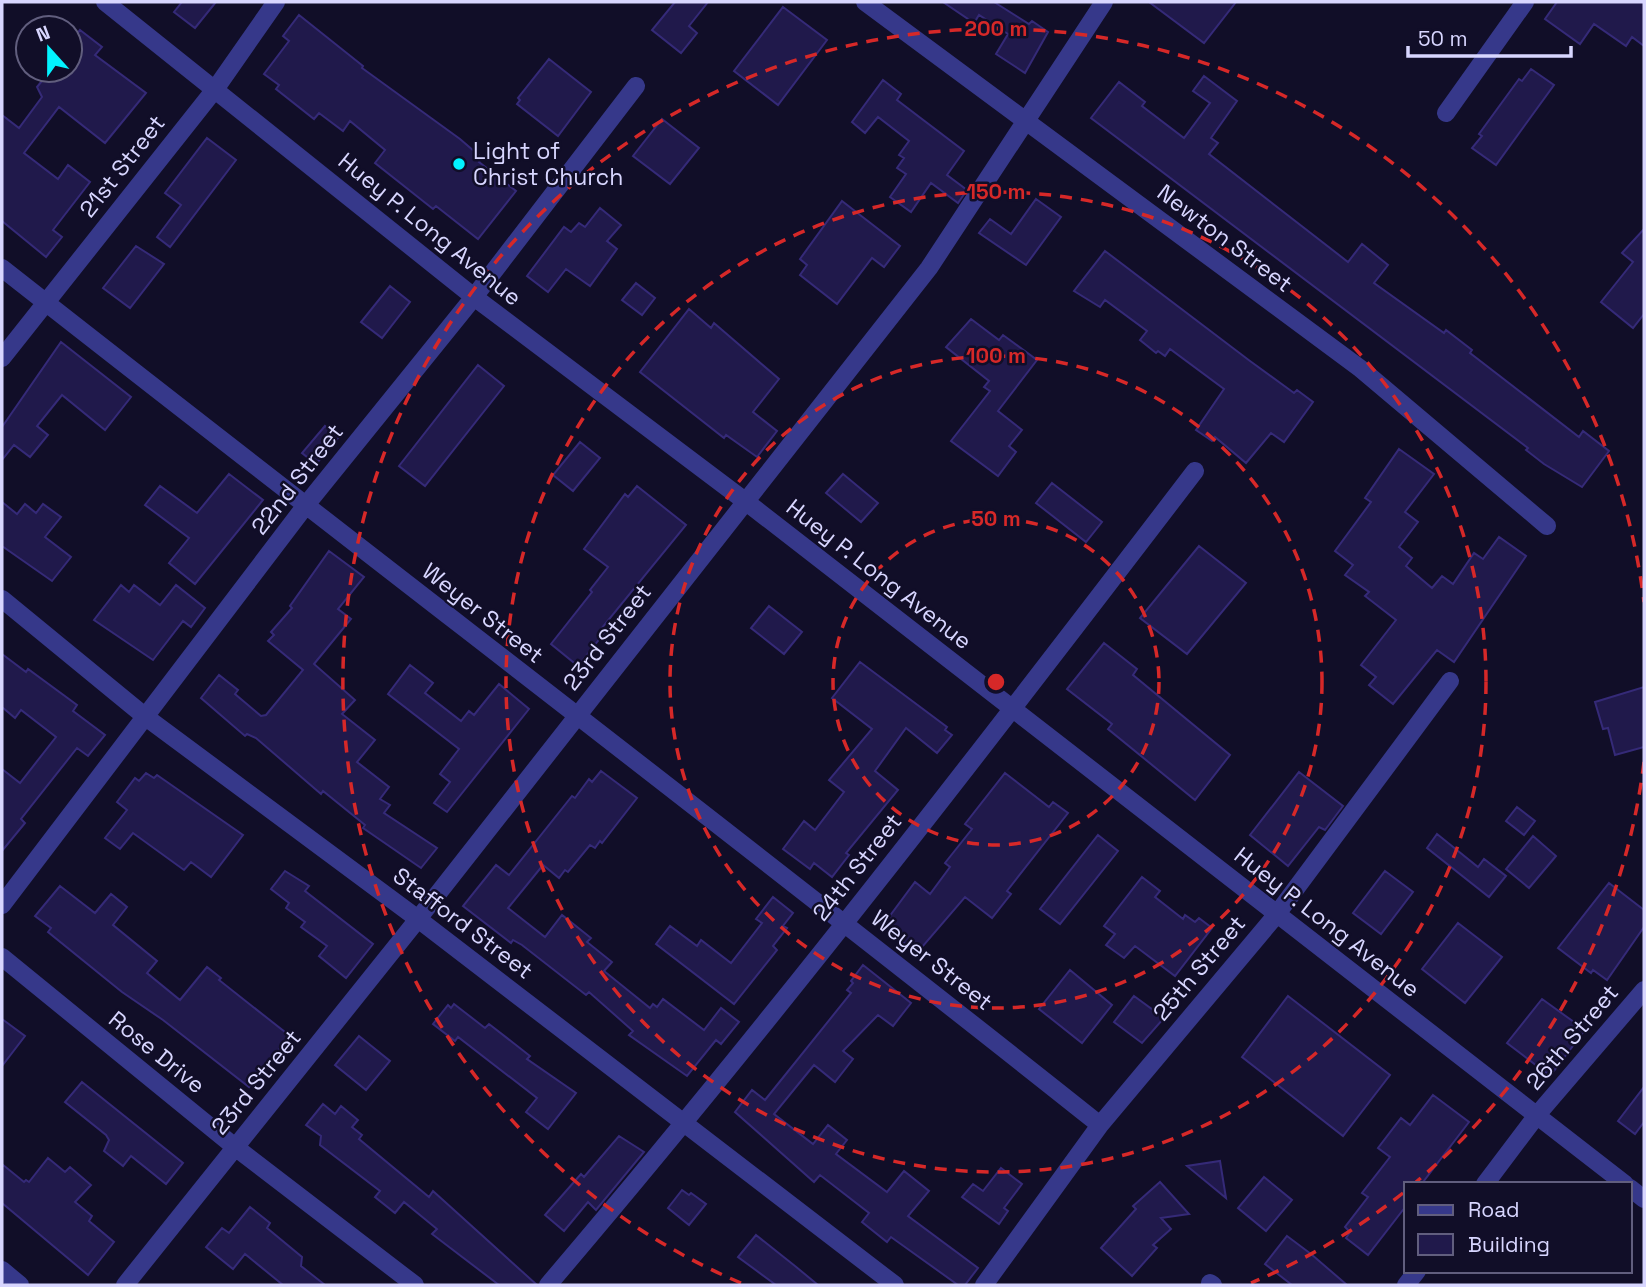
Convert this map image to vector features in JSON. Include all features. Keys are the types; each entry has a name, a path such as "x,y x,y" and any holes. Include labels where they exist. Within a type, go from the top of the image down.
{"street":[{"name":"Huey P. Long Avenue","path":"105,2 216,88 474,297 745,501 1622,1182"},
{"name":"21st Street","path":"2,358 216,88 276,2"},
{"name":"Newton Street","path":"865,2 1361,369 1547,526"},
{"name":"23rd Street","path":"125,1285 418,919 929,268 1104,2"},
{"path":"1446,113 1525,2"},
{"name":"22nd Street","path":"2,905 147,718 306,505 474,297 636,86"},
{"name":"Weyer Street","path":"2,268 576,717 845,922 1100,1125"},
{"name":"24th Street","path":"548,1285 685,1124 1013,709 1195,471"},
{"name":"Stafford Street","path":"2,599 147,718 418,919 895,1285"},
{"name":"25th Street","path":"984,1285 1100,1125 1277,914 1450,681"},
{"name":"Rose Drive","path":"2,957 235,1147 415,1285"},
{"name":"26th Street","path":"1487,1182 1537,1115 1644,990"},
{"path":"2,1270 20,1285"}],"building":[{"path":"182,2 216,2 195,28 174,12"},
{"path":"675,2 708,2 689,26 697,33 681,53 652,30"},
{"path":"943,2 994,2 1029,24 1032,21 1048,32 1025,73 996,54 1008,34 979,15 974,23"},
{"path":"1149,2 1236,2 1204,43"},
{"path":"1557,2 1644,2 1644,46 1632,37 1626,46 1594,24 1580,44 1545,19"},
{"path":"783,7 827,40 778,105 734,71"},
{"path":"299,15 363,66 362,68 460,139 482,158 479,162 516,191 478,239 436,206 433,209 375,163 385,150 350,121 343,131 319,113 314,119 276,89 279,85 264,74 289,41 283,36"},
{"path":"84,33 102,47 95,55 146,93 105,143 59,107 24,153 58,179 68,165 90,182 53,230 62,237 46,257 2,221 2,115 19,128 42,97 37,87 39,84 84,84"},
{"path":"549,59 591,92 558,136 517,104 520,100 518,98"},
{"path":"1531,69 1554,85 1496,165 1472,148 1519,79 1522,81"},
{"path":"1204,76 1237,101 1211,138 1218,143 1209,154 1348,262 1362,244 1388,265 1374,283 1444,333 1446,330 1472,350 1470,353 1579,437 1583,431 1609,451 1582,487 1544,464 1526,450 1528,448 1091,118 1119,82 1145,102 1142,106 1184,138 1210,103 1193,91"},
{"path":"883,80 901,94 897,100 964,151 947,175 967,190 958,203 931,183 911,212 890,197 906,174 897,168 904,158 899,155 909,141 878,117 865,133 852,122"},
{"path":"662,119 699,148 670,184 633,156"},
{"path":"207,138 236,160 170,247 157,237 181,205 165,193"},
{"path":"1036,199 1061,217 1026,265 979,233 990,219 1011,234"},
{"path":"842,201 900,246 884,267 872,258 837,304 800,275 807,265 800,259"},
{"path":"600,208 621,225 607,241 617,249 590,286 566,269 548,292 527,276 564,227 571,232 579,223 585,227"},
{"path":"1644,229 1644,314 1633,328 1601,302 1633,262 1622,253"},
{"path":"136,246 164,264 130,308 103,288"},
{"path":"1105,251 1294,393 1297,390 1313,402 1284,442 1271,433 1246,463 1215,437 1212,441 1196,430 1224,389 1170,349 1165,356 1158,351 1156,353 1140,340 1147,331 1105,300 1100,307 1074,291"},
{"path":"636,283 655,298 642,315 622,300"},
{"path":"390,286 410,302 382,338 361,322"},
{"path":"689,309 711,328 714,323 779,379 753,412 777,431 757,457 726,435 724,438 640,372"},
{"path":"971,319 999,340 1003,335 1037,360 998,411 1022,430 1009,446 1016,452 998,476 951,441 990,391 984,387 989,381 946,347"},
{"path":"61,342 131,397 105,430 62,395 37,426 48,435 30,457 14,445 2,460 2,427"},
{"path":"478,365 504,386 425,486 399,466"},
{"path":"325,426 339,437 316,464 302,453"},
{"path":"580,442 600,458 573,491 553,475"},
{"path":"1399,449 1434,474 1405,512 1418,522 1399,547 1412,558 1406,566 1432,588 1442,576 1453,584 1474,553 1483,559 1499,537 1526,556 1454,662 1437,650 1393,704 1369,685 1376,677 1361,665 1396,620 1365,596 1369,592 1345,575 1353,565 1335,551 1371,502 1365,498"},
{"path":"229,474 263,500 195,584 169,563 189,538 145,505 160,486 197,513"},
{"path":"843,474 878,503 861,522 826,493"},
{"path":"1052,483 1102,522 1086,542 1036,503"},
{"path":"637,486 686,525 601,629 605,632 578,666 551,644 608,567 584,549 625,494 628,497"},
{"path":"2,502 17,514 25,504 36,513 43,504 61,517 45,537 71,557 52,581 2,546"},
{"path":"1199,546 1246,583 1187,654 1140,618"},
{"path":"329,551 364,577 338,609 351,619 314,664 355,700 342,714 375,740 357,762 389,787 380,799 390,805 384,813 437,848 421,868 363,828 365,825 323,791 321,794 256,738 247,734 245,736 201,698 219,675 238,690 235,694 261,716 266,715 303,670 268,641 274,635 271,632 292,608 290,606"},
{"path":"121,585 129,592 134,585 160,605 176,585 205,608 191,627 183,621 153,660 94,620"},
{"path":"769,606 802,632 784,654 751,628"},
{"path":"1104,643 1137,669 1133,675 1230,755 1195,800 1108,729 1112,724 1067,689"},
{"path":"2,654 26,672 28,669 77,705 73,711 105,735 88,756 77,748 21,819 25,823 2,851 2,769 20,783 56,737 21,710 15,718 2,707"},
{"path":"860,662 947,727 945,730 952,735 937,753 906,728 875,771 898,790 846,853 849,855 832,877 814,863 810,869 783,849 804,821 815,830 844,792 829,780 872,729 832,698"},
{"path":"410,665 433,683 425,693 461,721 469,711 474,715 499,684 529,709 447,812 434,803 450,782 440,774 459,749 388,694"},
{"path":"1644,687 1644,747 1615,755 1608,728 1603,729 1595,702"},
{"path":"601,771 637,798 602,843 600,841 595,848 590,845 568,872 565,870 559,878 543,865 508,908 545,937 562,915 591,938 587,942 612,962 604,971 650,1008 653,1004 657,1007 663,999 704,1030 721,1008 739,1022 721,1044 716,1040 687,1076 629,1035 633,1031 589,992 586,995 522,945 513,940 511,943 463,906 496,865 509,875 572,796 575,798 589,779 592,782"},
{"path":"1299,772 1343,806 1325,830 1319,827 1288,866 1250,835"},
{"path":"146,773 154,778 157,775 243,835 211,877 191,862 184,870 133,833 120,849 105,838 127,810 117,802 135,778 139,781"},
{"path":"1005,773 1049,807 1053,802 1068,813 1007,891 1011,894 992,918 965,897 917,953 887,930 894,921 889,917 915,882 930,894 950,867 945,863 972,829 965,824"},
{"path":"1517,807 1535,821 1524,835 1506,821"},
{"path":"1437,834 1478,867 1484,859 1506,876 1489,897 1427,848"},
{"path":"1098,835 1118,851 1060,924 1040,909"},
{"path":"1533,836 1556,856 1529,888 1506,869"},
{"path":"285,871 309,886 305,891 373,944 346,978 319,956 327,946 301,927 305,922 286,908 289,903 271,889"},
{"path":"1385,871 1413,892 1381,934 1353,913"},
{"path":"1142,877 1160,891 1155,897 1183,919 1185,915 1195,922 1199,918 1212,928 1175,976 1135,946 1124,958 1106,945 1115,934 1104,926"},
{"path":"1609,883 1644,910 1644,927 1607,980 1593,970 1591,973 1558,948"},
{"path":"60,886 95,913 111,894 127,907 113,925 157,961 147,973 180,1000 207,967 221,978 219,980 290,1036 249,1087 163,1020 122,992 48,932 51,928 35,916"},
{"path":"773,897 793,913 783,926 787,928 773,946 777,950 734,1004 656,944 670,926 697,946 701,940 731,963 762,923 756,919"},
{"path":"1458,923 1502,957 1465,1003 1422,969"},
{"path":"863,965 911,1003 893,1026 878,1015 843,1051 853,1059 835,1082 814,1065 774,1114 813,1144 828,1125 847,1140 836,1154 887,1192 904,1171 929,1191 908,1216 978,1268 965,1285 958,1285 891,1237 887,1242 862,1222 869,1213 820,1175 814,1182 735,1112 752,1090 765,1100 851,993 847,990"},
{"path":"1070,970 1112,1005 1082,1043 1039,1009"},
{"path":"1134,996 1164,1018 1142,1043 1114,1022"},
{"path":"1288,996 1390,1075 1343,1136 1242,1057"},
{"path":"1542,999 1585,1030 1550,1076 1507,1043"},
{"path":"454,1004 485,1028 489,1024 530,1056 527,1059 576,1093 548,1129 526,1112 537,1098 458,1037 455,1041 433,1024 448,1005 451,1008"},
{"path":"2,1019 25,1036 2,1066"},
{"path":"359,1036 390,1061 366,1090 335,1065"},
{"path":"82,1082 183,1163 166,1184 131,1156 123,1166 104,1151 109,1140 106,1135 65,1102"},
{"path":"1644,1087 1644,1122 1635,1134 1618,1121"},
{"path":"1433,1095 1469,1122 1423,1182 1404,1182 1404,1209 1368,1255 1346,1238 1350,1232 1345,1227 1368,1197 1362,1193 1390,1157 1378,1148 1401,1118 1410,1125"},
{"path":"323,1104 335,1114 341,1106 358,1120 352,1127 362,1135 359,1139 429,1197 433,1191 537,1285 499,1285 432,1234 437,1229 404,1202 395,1213 375,1197 380,1191 320,1145 321,1136 306,1125"},
{"path":"619,1136 644,1152 596,1210 588,1202 564,1231 545,1215 581,1174 584,1177"},
{"path":"48,1158 65,1172 70,1167 91,1185 75,1202 92,1216 89,1221 114,1242 88,1275 2,1203 2,1164 24,1182 29,1182"},
{"path":"1220,1161 1226,1198 1187,1166"},
{"path":"1001,1168 1022,1184 1004,1208 1008,1211 999,1224 962,1197 973,1184 983,1191"},
{"path":"1264,1177 1292,1200 1266,1231 1238,1208"},
{"path":"1160,1182 1189,1214 1161,1218 1171,1229 1153,1245 1157,1248 1132,1276 1101,1248 1136,1209 1133,1206"},
{"path":"682,1190 706,1204 689,1225 668,1208"},
{"path":"250,1207 270,1223 267,1228 302,1257 301,1266 325,1285 283,1285 245,1254 233,1269 206,1247 222,1228 229,1233"},
{"path":"756,1235 818,1285 776,1285 738,1257"},
{"path":"1287,1236 1347,1285 1292,1285 1265,1264"}],"place":[{"name":"Light of Christ Church","path":"459,164"}]}
